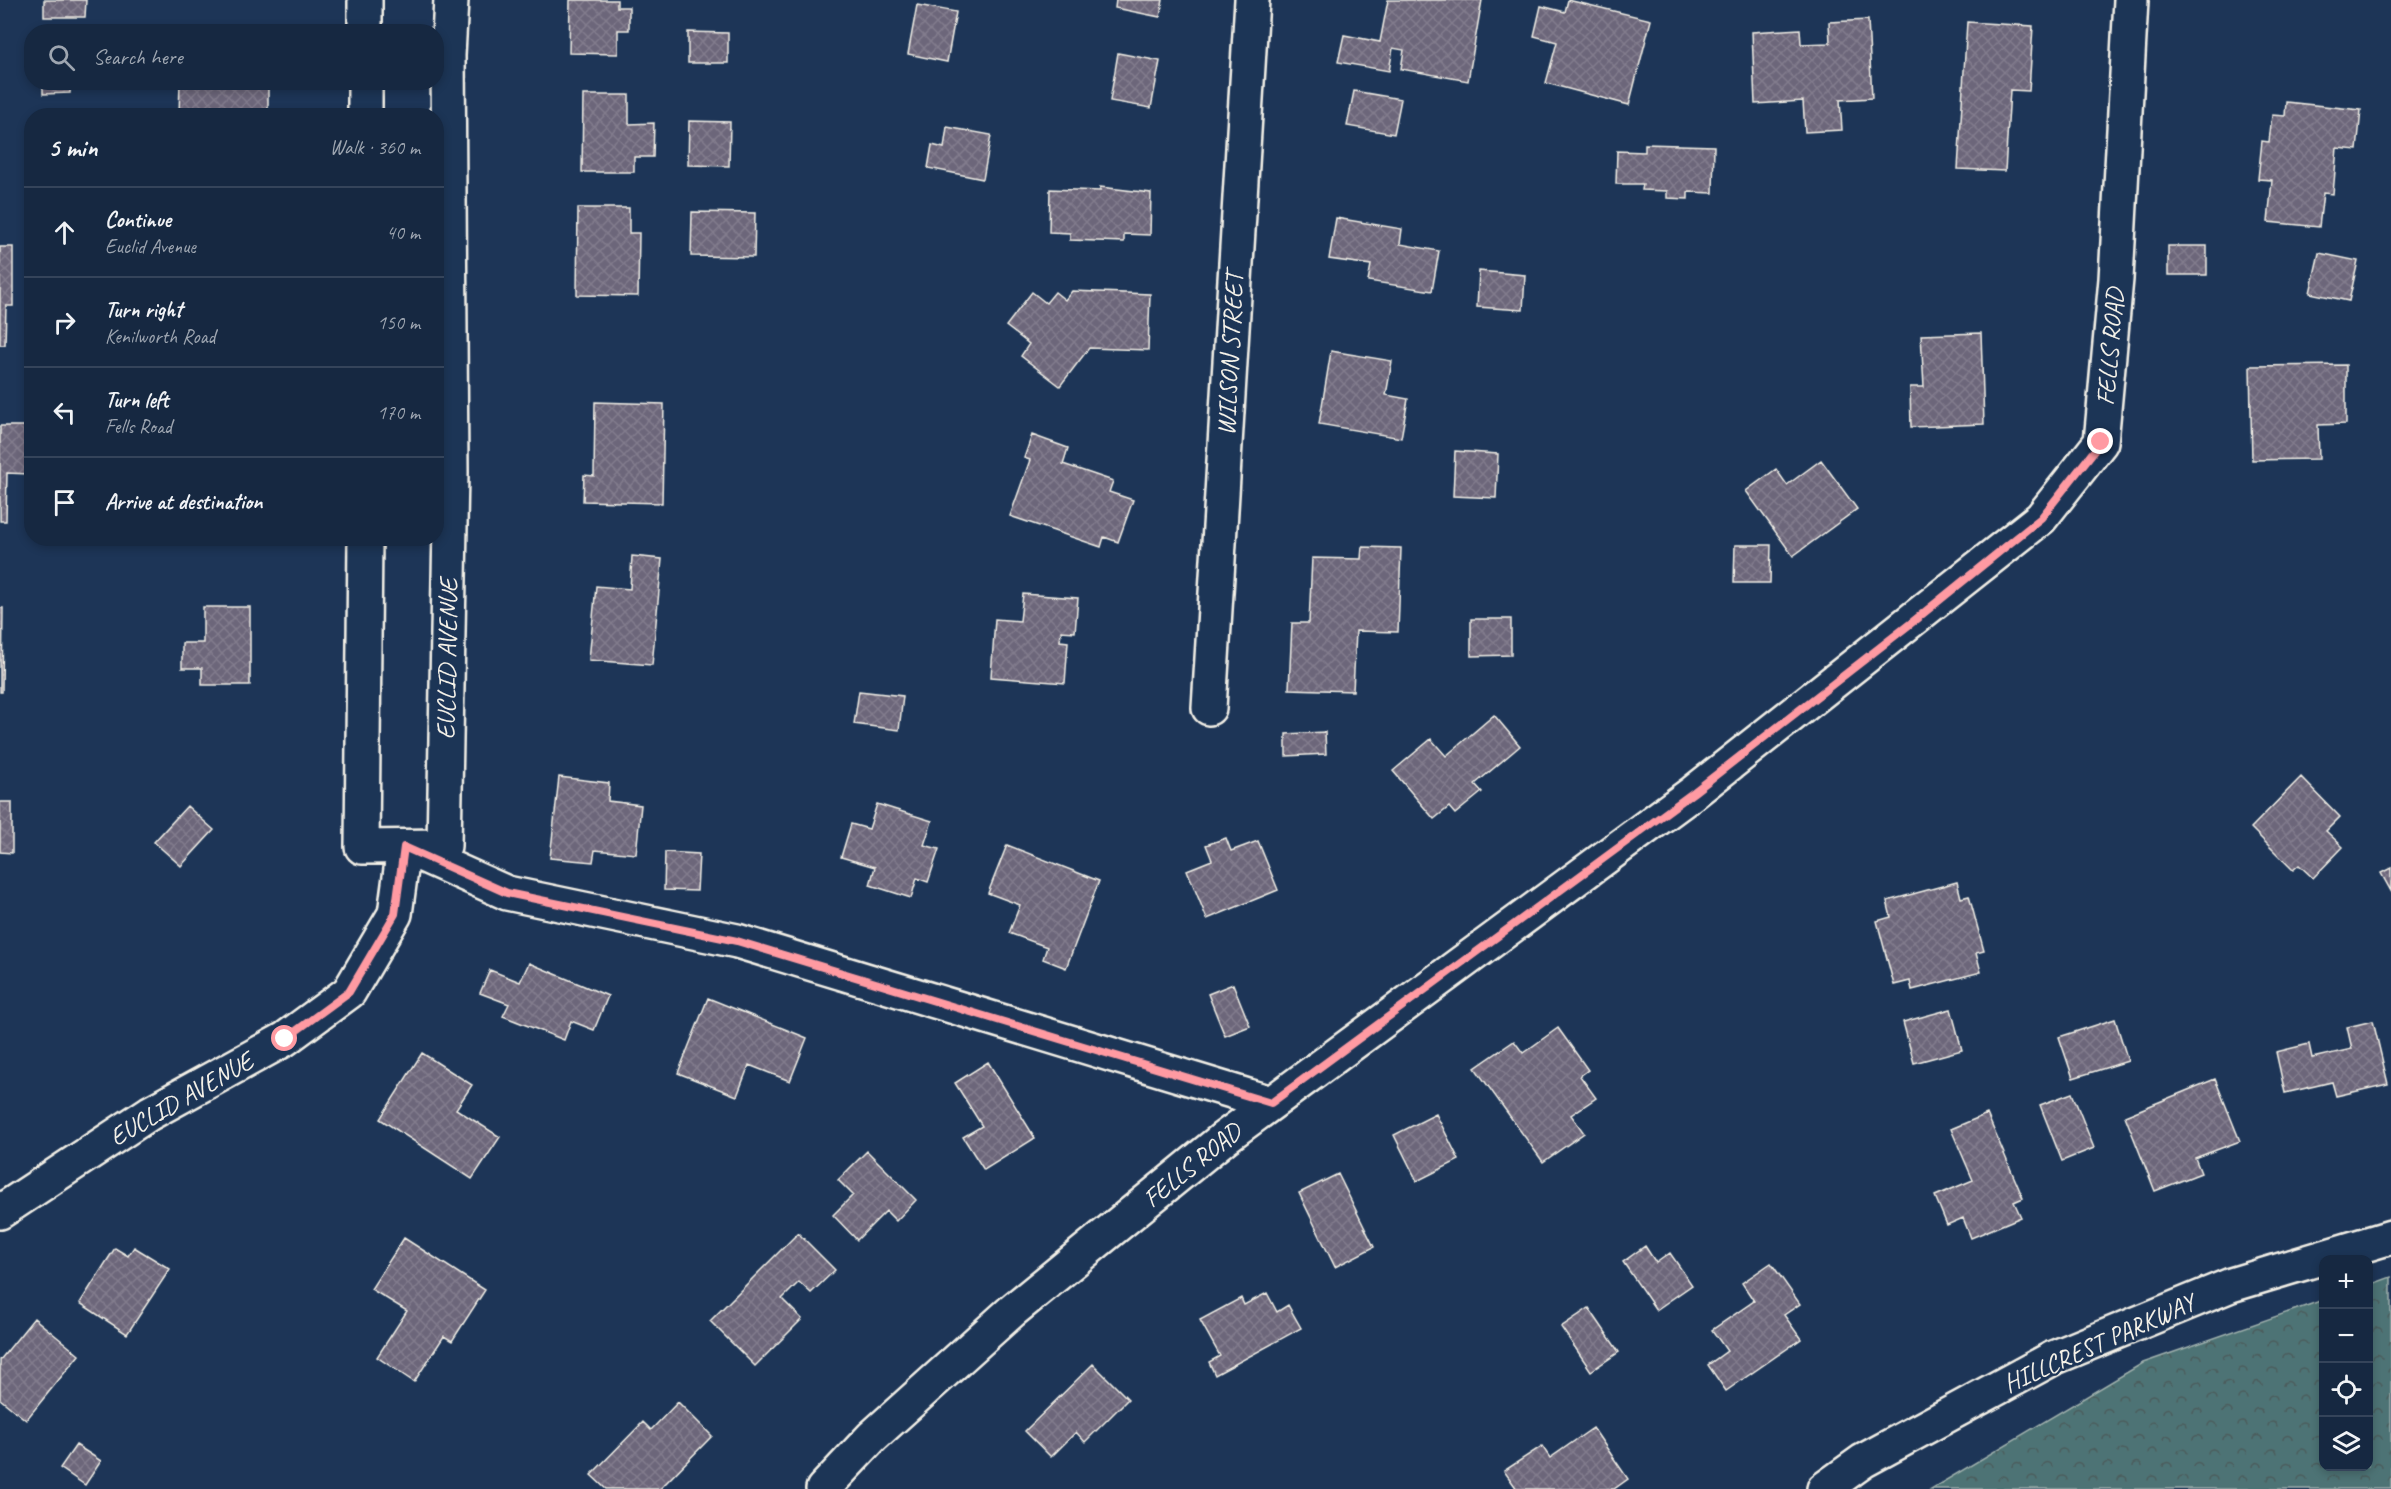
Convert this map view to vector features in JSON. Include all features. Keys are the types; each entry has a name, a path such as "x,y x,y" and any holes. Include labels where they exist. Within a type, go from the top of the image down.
{"street":[{"path":"365,0 365,24"},
{"name":"EUCLID AVENUE","path":"365,546 362,847 444,846 451,472 448,67 451,0"},
{"name":"WILSON STREET","path":"1209,708 1252,0"},
{"name":"FELLS ROAD","path":"823,1489 873,1437 1012,1311 1224,1138 1694,792 1910,624 2041,518 2101,442 2116,279 2131,0"},
{"path":"365,90 365,108"},
{"path":"404,847 507,893 737,941 1271,1103"},
{"name":"EUCLID AVENUE","path":"0,1212 150,1113 285,1039 349,992 395,914 404,847"},
{"name":"HILLCREST PARKWAY","path":"1824,1489 1863,1461 2053,1358 2231,1285 2391,1237"}],"green space":[{"path":"2391,1277 2391,1489 1931,1489 2143,1363 2319,1301 2319,1471 2373,1471 2373,1284"}],"building":[{"path":"44,0 86,0 85,17 44,17"},
{"path":"570,0 617,0 617,7 629,7 629,30 618,30 618,54 569,53"},
{"path":"1116,0 1163,0 1160,17 1115,8"},
{"path":"1388,0 1482,0 1468,81 1401,69 1404,50 1393,48 1389,71 1338,62 1344,35 1380,42"},
{"path":"1568,0 1651,20 1629,105 1546,83 1557,42 1534,36 1541,6 1565,12"},
{"path":"917,5 956,12 947,62 908,54"},
{"path":"1868,20 1872,98 1840,100 1842,130 1805,132 1803,101 1755,104 1752,32 1800,29 1801,44 1830,43 1829,22"},
{"path":"1967,22 2033,26 2029,91 2010,90 2005,171 1958,169"},
{"path":"688,32 728,33 728,63 688,63"},
{"path":"1118,53 1160,61 1151,108 1110,101"},
{"path":"43,90 70,90 70,93 43,94"},
{"path":"180,90 268,90 268,108 179,108"},
{"path":"1354,91 1401,99 1394,134 1347,126"},
{"path":"583,95 629,95 629,124 654,123 653,157 634,157 634,172 582,172"},
{"path":"2286,102 2361,110 2357,150 2337,148 2333,194 2323,193 2319,227 2268,222 2272,180 2258,179 2262,141 2269,142 2272,115 2285,116"},
{"path":"689,121 730,122 729,166 688,165"},
{"path":"947,127 991,135 983,179 928,168 932,145 944,148"},
{"path":"1645,144 1714,146 1713,193 1688,192 1688,199 1667,198 1667,191 1642,190 1643,184 1616,184 1617,151 1645,152"},
{"path":"1100,187 1151,193 1150,235 1124,234 1124,242 1070,240 1070,233 1049,232 1050,189 1100,191"},
{"path":"578,208 629,208 629,233 639,233 638,296 577,295"},
{"path":"692,212 755,213 754,257 691,256"},
{"path":"1336,218 1402,229 1400,244 1439,251 1432,291 1368,281 1371,265 1329,259"},
{"path":"2168,246 2207,246 2207,275 2168,275"},
{"path":"0,247 13,247 13,306 6,306 5,345 0,345"},
{"path":"2319,253 2358,261 2349,301 2310,293"},
{"path":"1479,271 1525,275 1523,310 1477,307"},
{"path":"1072,291 1150,294 1148,350 1089,348 1060,386 1021,356 1029,344 1006,326 1032,292 1046,303 1055,292 1065,300"},
{"path":"1981,333 1984,424 1911,427 1910,387 1924,387 1921,335"},
{"path":"1331,351 1392,361 1386,395 1408,399 1401,438 1319,424"},
{"path":"2346,365 2346,424 2318,425 2319,459 2252,460 2250,366"},
{"path":"595,402 664,404 662,503 583,501 584,475 594,476"},
{"path":"0,426 24,426 24,474 7,473 6,521 0,521"},
{"path":"1032,435 1068,448 1063,464 1113,481 1109,492 1133,500 1118,542 1104,537 1101,547 1010,516 1030,460 1024,458"},
{"path":"1455,451 1498,454 1496,498 1453,496"},
{"path":"1821,460 1857,509 1793,556 1746,491 1776,469 1787,485"},
{"path":"1735,545 1771,545 1770,583 1734,583"},
{"path":"1362,547 1401,548 1398,632 1356,631 1353,691 1289,689 1292,623 1309,623 1312,558 1361,559"},
{"path":"632,556 662,559 652,665 589,660 596,586 630,589"},
{"path":"1023,594 1078,598 1075,632 1061,631 1060,641 1068,642 1065,683 991,677 995,619 1020,621"},
{"path":"203,607 250,607 250,685 202,685 202,668 182,668 182,643 203,643"},
{"path":"0,608 3,608 2,692 0,692"},
{"path":"1471,619 1511,619 1511,655 1471,656"},
{"path":"859,691 903,696 899,730 854,724"},
{"path":"1494,715 1520,746 1475,784 1482,792 1455,814 1449,807 1434,819 1393,771 1431,739 1446,756"},
{"path":"1325,732 1326,754 1286,756 1286,734"},
{"path":"559,777 609,783 608,801 641,805 636,854 595,850 593,862 550,858"},
{"path":"2301,777 2340,817 2326,831 2343,847 2313,878 2299,865 2293,870 2251,828"},
{"path":"0,802 12,802 12,853 0,852"},
{"path":"877,804 932,821 924,845 939,849 928,882 917,878 911,898 870,885 875,867 841,857 851,824 869,829"},
{"path":"187,806 214,830 181,866 154,842"},
{"path":"1226,838 1231,851 1258,841 1278,890 1207,919 1187,870 1212,860 1206,845"},
{"path":"1007,845 1099,881 1066,968 1043,959 1047,947 1009,933 1020,905 988,893"},
{"path":"665,852 699,854 697,891 664,890"},
{"path":"2391,868 2391,891 2381,873"},
{"path":"1957,882 1961,898 1969,896 1984,951 1976,953 1981,972 1912,990 1910,981 1894,985 1877,921 1891,917 1887,901"},
{"path":"529,963 608,996 594,1030 571,1021 564,1040 503,1016 509,1004 480,993 490,970 520,982"},
{"path":"1233,984 1250,1026 1225,1036 1208,994"},
{"path":"708,998 807,1038 790,1081 749,1065 737,1096 678,1073"},
{"path":"1951,1009 1962,1050 1914,1063 1903,1022"},
{"path":"2115,1019 2128,1061 2073,1078 2059,1037"},
{"path":"2373,1021 2388,1084 2336,1096 2332,1082 2285,1093 2276,1052 2309,1044 2312,1058 2352,1049 2347,1027"},
{"path":"1558,1028 1588,1070 1580,1076 1596,1098 1571,1115 1584,1133 1543,1162 1475,1068 1514,1041 1523,1053"},
{"path":"422,1053 472,1085 456,1109 500,1137 472,1179 380,1119"},
{"path":"988,1062 1035,1138 984,1170 963,1137 982,1126 955,1083"},
{"path":"2215,1079 2240,1141 2195,1158 2201,1173 2155,1191 2125,1116"},
{"path":"2072,1093 2094,1148 2062,1161 2040,1105"},
{"path":"1436,1114 1459,1160 1417,1181 1394,1135"},
{"path":"1987,1114 2023,1198 2014,1202 2021,1217 1971,1238 1963,1218 1947,1225 1935,1196 1973,1180 1951,1129"},
{"path":"867,1151 916,1200 896,1221 886,1211 857,1240 833,1215 853,1195 838,1180"},
{"path":"1338,1174 1374,1247 1335,1267 1299,1193"},
{"path":"798,1233 835,1270 811,1293 799,1282 782,1299 802,1319 755,1366 710,1321"},
{"path":"404,1238 485,1290 452,1341 444,1336 414,1382 377,1357 407,1311 371,1289"},
{"path":"1645,1246 1656,1263 1670,1253 1692,1285 1656,1310 1623,1262"},
{"path":"134,1247 170,1269 127,1334 80,1303 115,1248 128,1256"},
{"path":"1771,1263 1800,1304 1784,1315 1801,1339 1726,1391 1708,1365 1727,1351 1712,1330 1754,1301 1742,1283"},
{"path":"1267,1293 1277,1312 1288,1305 1301,1328 1215,1375 1209,1362 1220,1356 1200,1320 1241,1298 1244,1305"},
{"path":"1589,1308 1619,1352 1591,1371 1561,1327"},
{"path":"34,1318 79,1355 26,1420 0,1399 0,1360"},
{"path":"1093,1364 1128,1399 1085,1442 1076,1432 1051,1457 1025,1431"},
{"path":"678,1402 712,1436 660,1489 606,1489 591,1475 643,1422 651,1430"},
{"path":"1593,1428 1628,1479 1614,1489 1517,1489 1504,1471 1542,1446 1550,1458"},
{"path":"76,1445 101,1461 85,1485 60,1468"}],"route":[{"path":"285,1039 349,992 395,914 404,847 507,893 737,941 1271,1103 1694,792 1910,624 2041,518 2101,442"}]}
